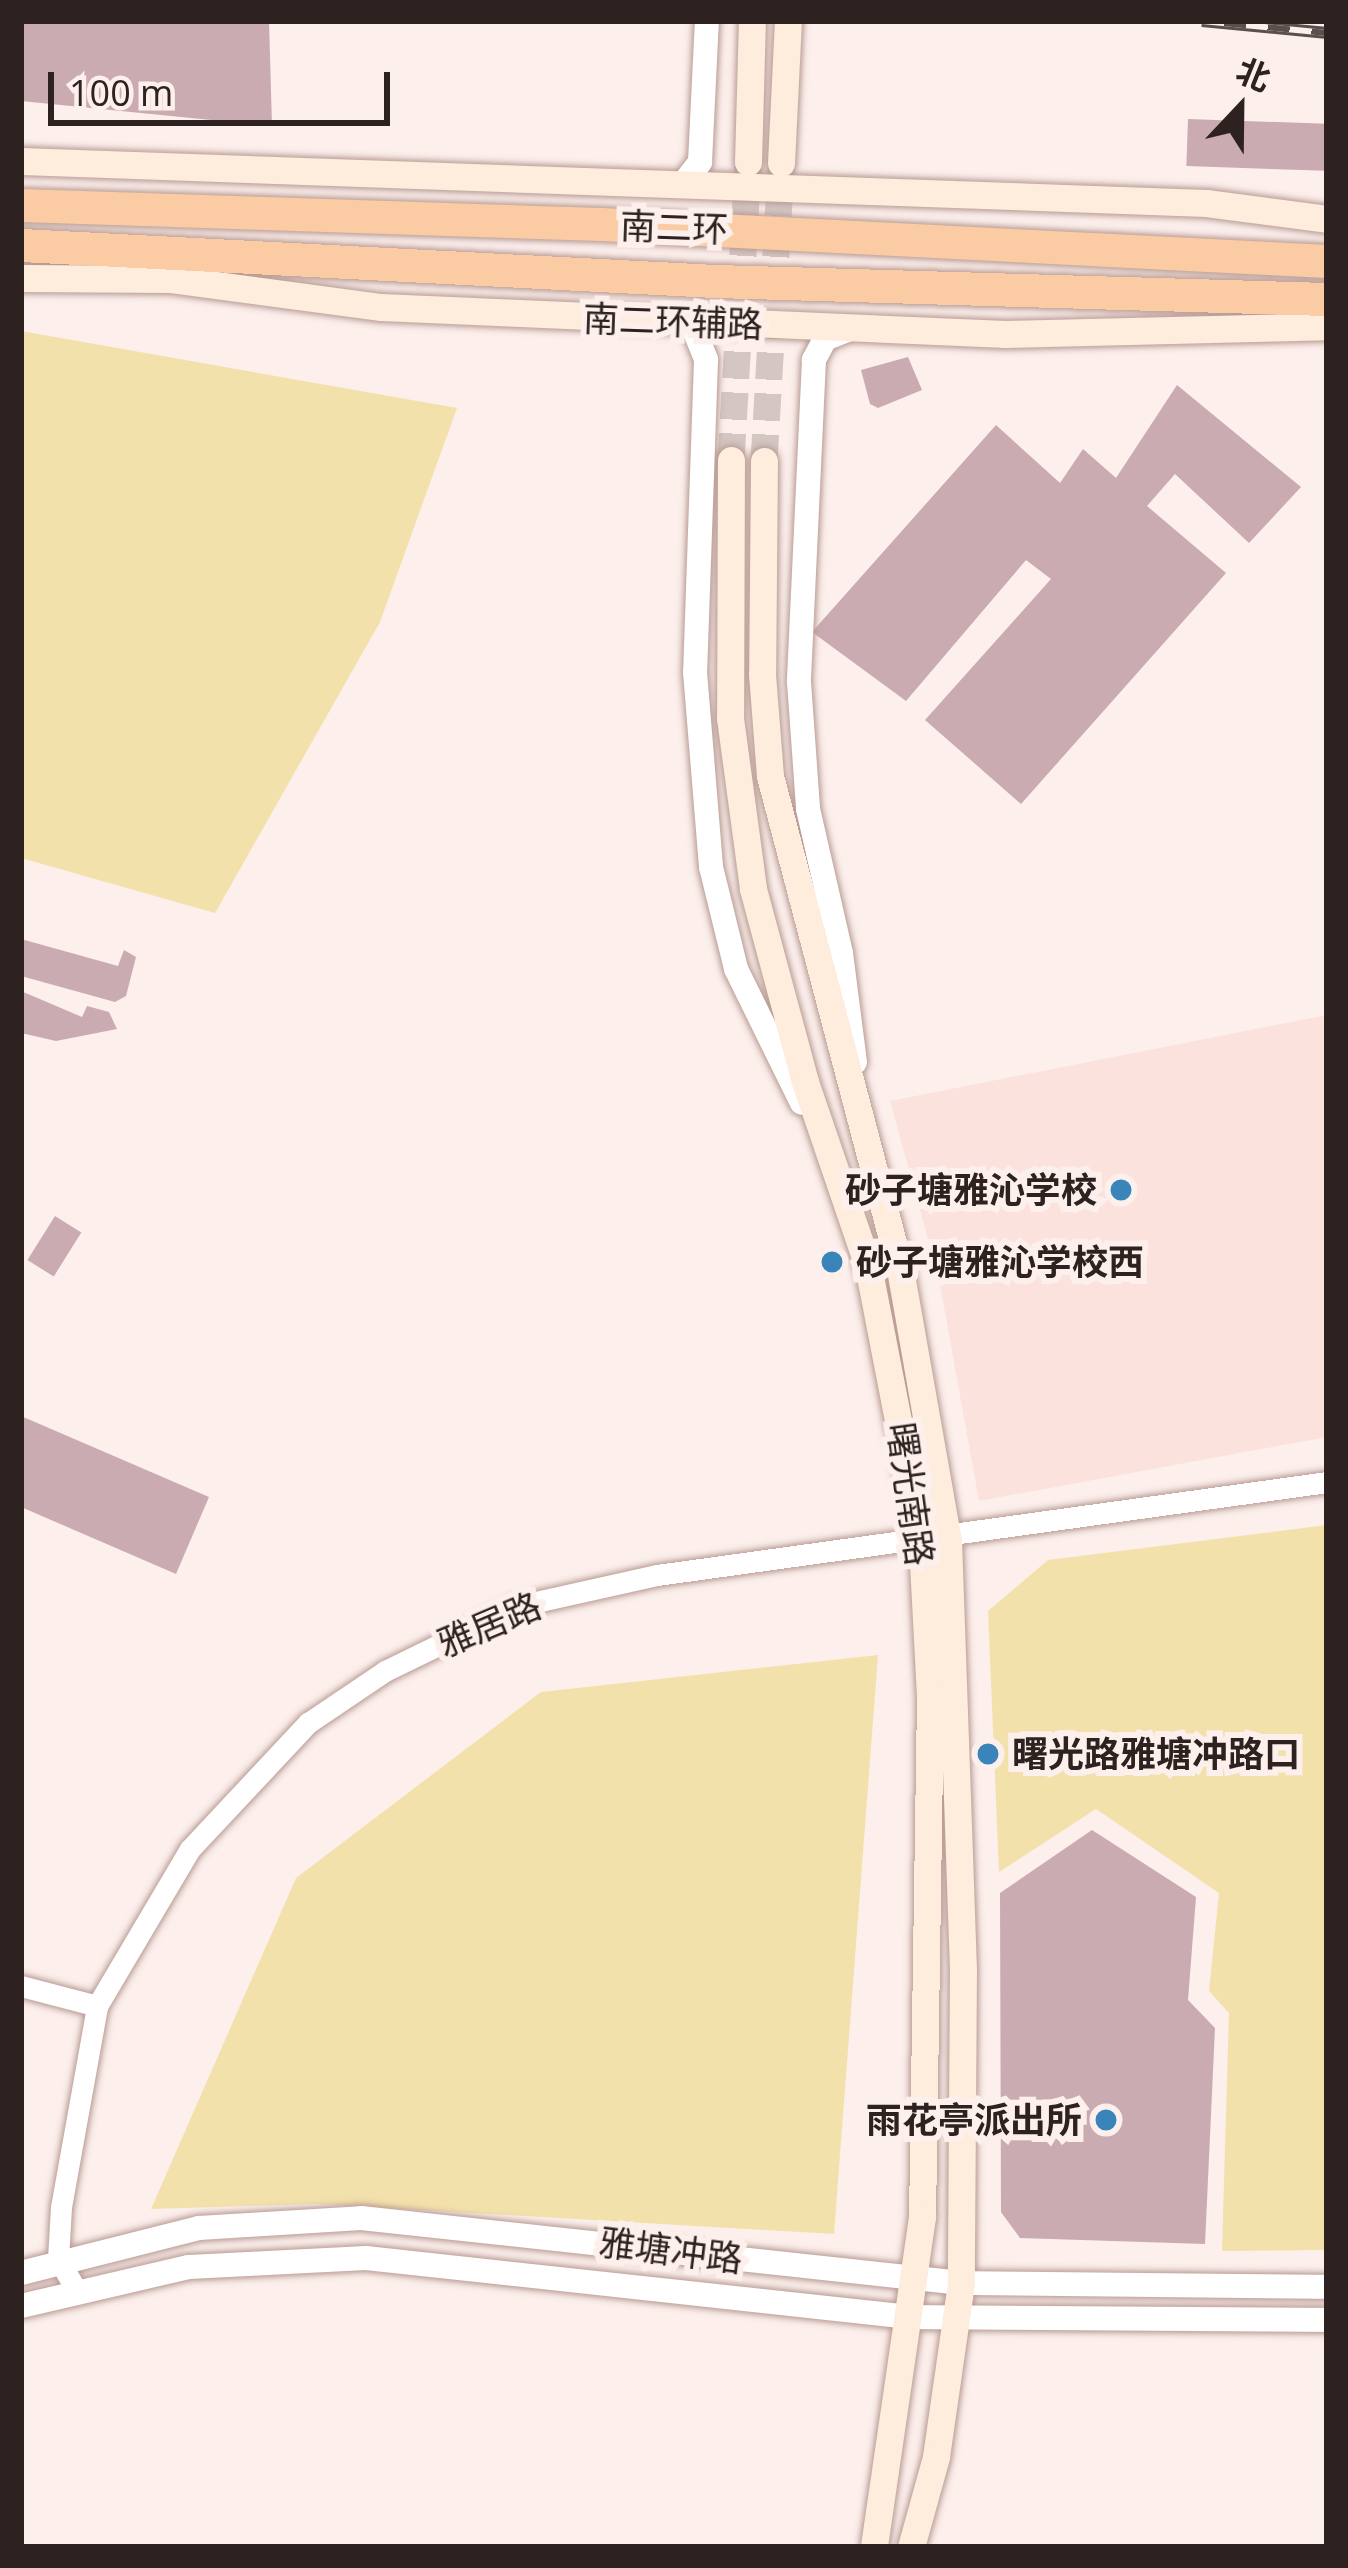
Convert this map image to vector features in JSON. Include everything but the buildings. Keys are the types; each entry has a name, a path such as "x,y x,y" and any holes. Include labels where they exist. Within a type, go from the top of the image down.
{"highway":[{"name":"南二环","path":"21,206 601,224 1327,261"},
{"name":"南二环","path":"21,245 716,281 1327,299"}],"main road":[{"path":"748,162 752,21"},
{"path":"781,163 788,21"},
{"path":"21,161 692,173 1206,203 1327,219"},
{"name":"南二环辅路","path":"21,278 171,279 381,307 1005,334 1327,326"},
{"name":"曙光南路","path":"731,460 730,718 743,828 774,971 879,1311 935,1542 929,1997 916,2278 874,2547"},
{"name":"曙光南路","path":"764,461 762,674 770,776 921,1363 935,1542 963,1970 961,2283 936,2457 910,2547"}],"street":[{"path":"692,173 707,21"},
{"path":"673,321 700,336 706,360 695,673 712,867 736,969 828,1156"},
{"path":"852,328 825,339 814,360 800,682 808,809 841,953 866,1148"},
{"name":"雅居路","path":"58,2259 71,2127 97,2006 179,1866 219,1816 308,1723 385,1671 518,1606 581,1590 1327,1482"},
{"path":"21,1986 97,2006"},
{"name":"雅塘冲路","path":"21,2272 58,2259 199,2228 361,2218 961,2283 1327,2288"},
{"name":"雅塘冲路","path":"21,2306 75,2288 189,2267 366,2258 956,2320 1327,2320"},
{"path":"58,2259 75,2288"}],"shaded area":[{"path":"21,331 457,408 380,622 215,913 21,858"},
{"name":"砂子塘雅沁学校","path":"1327,1015 1327,1437 979,1501 939,1279 890,1101"},
{"path":"1327,1525 1327,2250 1222,2251 1229,2013 1209,1991 1219,1893 1096,1809 999,1872 988,1611 1048,1560"},
{"path":"878,1655 834,2234 316,2204 151,2209 296,1878 541,1692"}],"tunnel":[{"path":"731,460 748,166"},
{"path":"764,461 781,166"}],"railway":[{"path":"1202,21 1327,33"}],"place":[{"name":"砂子塘雅沁学校","path":"1121,1190"},
{"name":"砂子塘雅沁学校西","path":"832,1262"},
{"name":"曙光路雅塘冲路口","path":"988,1754"},
{"name":"雨花亭派出所","path":"1106,2120"}]}
